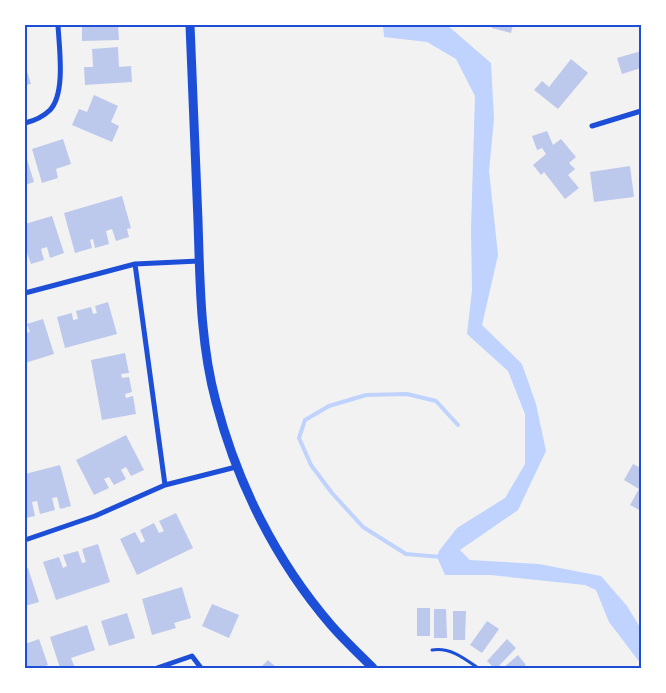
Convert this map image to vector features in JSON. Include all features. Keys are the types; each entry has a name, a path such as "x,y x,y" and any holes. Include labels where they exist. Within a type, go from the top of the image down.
{"main road":[{"path":"190,25 203,327 215,400 236,467 277,550 306,593 331,625 373,668"}],"street":[{"path":"25,123 50,110 58,93 61,81 58,25"},
{"path":"592,126 641,111"},
{"path":"25,293 135,264 199,261"},
{"path":"135,264 165,485"},
{"path":"25,540 95,516 165,485 236,467"},
{"path":"157,668 192,656 201,668"}],"lane":[{"path":"432,650 442,648 462,657 478,668"}],"water":[{"path":"383,25 447,25 491,63 494,119 489,171 498,255 482,325 522,364 536,404 546,451 518,510 460,550 470,560 539,564 601,576 627,606 641,629 641,664 609,622 596,590 585,585 490,575 445,575 437,557 439,551 457,528 505,498 525,464 525,414 508,371 467,334 472,290 471,229 475,96 456,59 427,42 384,37"}],"building":[{"path":"118,25 119,40 82,41 82,26"},
{"path":"492,25 513,25 511,33 492,28"},
{"path":"118,47 119,67 131,66 132,82 85,85 84,67 93,67 92,49"},
{"path":"641,51 641,68 622,74 617,58"},
{"path":"571,59 588,73 558,109 534,90 542,81 549,87"},
{"path":"25,65 31,84 25,85"},
{"path":"94,95 118,106 111,122 119,126 112,142 72,125 79,109 87,112"},
{"path":"547,131 553,145 561,139 576,157 569,163 575,169 568,175 579,188 565,199 544,172 541,175 533,165 546,154 542,148 537,150 532,136"},
{"path":"63,139 71,164 56,169 58,178 42,183 32,149"},
{"path":"25,153 34,182 25,185"},
{"path":"630,166 634,197 594,202 590,172"},
{"path":"122,196 131,228 127,229 129,237 116,241 112,229 106,231 109,244 95,248 93,239 90,240 92,248 75,253 64,213"},
{"path":"52,216 64,253 50,258 47,247 41,249 44,260 31,264 27,253 25,253 25,224"},
{"path":"108,302 117,334 65,348 57,317 72,313 73,320 78,319 76,311 91,307 93,314 97,313 95,306"},
{"path":"43,319 54,354 25,363 25,333 30,332 27,324"},
{"path":"125,353 129,373 121,374 122,378 129,377 132,392 125,394 126,398 133,396 136,414 102,420 91,360"},
{"path":"126,435 144,470 131,476 126,467 121,470 126,479 114,485 109,477 104,479 109,488 94,495 76,460"},
{"path":"633,464 641,468 641,511 630,505 639,489 624,480"},
{"path":"60,465 71,506 60,509 57,497 52,498 55,510 40,514 37,501 32,502 35,516 25,518 25,474"},
{"path":"176,513 193,548 137,575 120,539 135,532 141,543 145,541 140,530 154,523 159,533 164,531 159,521"},
{"path":"98,544 110,582 56,600 43,562 59,557 63,568 67,566 63,555 78,551 82,563 86,562 82,549"},
{"path":"28,568 39,602 25,606 25,569"},
{"path":"182,587 191,618 174,623 176,628 152,635 142,599"},
{"path":"212,604 239,615 229,638 202,626"},
{"path":"417,608 430,608 430,636 417,636"},
{"path":"434,609 446,609 447,638 434,638"},
{"path":"453,611 466,611 465,640 453,640"},
{"path":"127,613 135,638 109,646 101,621"},
{"path":"487,621 499,629 482,653 470,645"},
{"path":"87,625 95,650 71,658 75,668 60,668 50,637"},
{"path":"39,639 48,665 39,668 25,668 25,644"},
{"path":"507,639 516,648 497,668 494,668 487,661"},
{"path":"518,655 526,665 522,668 503,668"},
{"path":"268,660 277,668 260,668"}],"waterway":[{"path":"441,557 406,554 363,527 332,493 311,465 299,438 305,420 329,406 366,395 407,394 436,401 458,425"}]}
